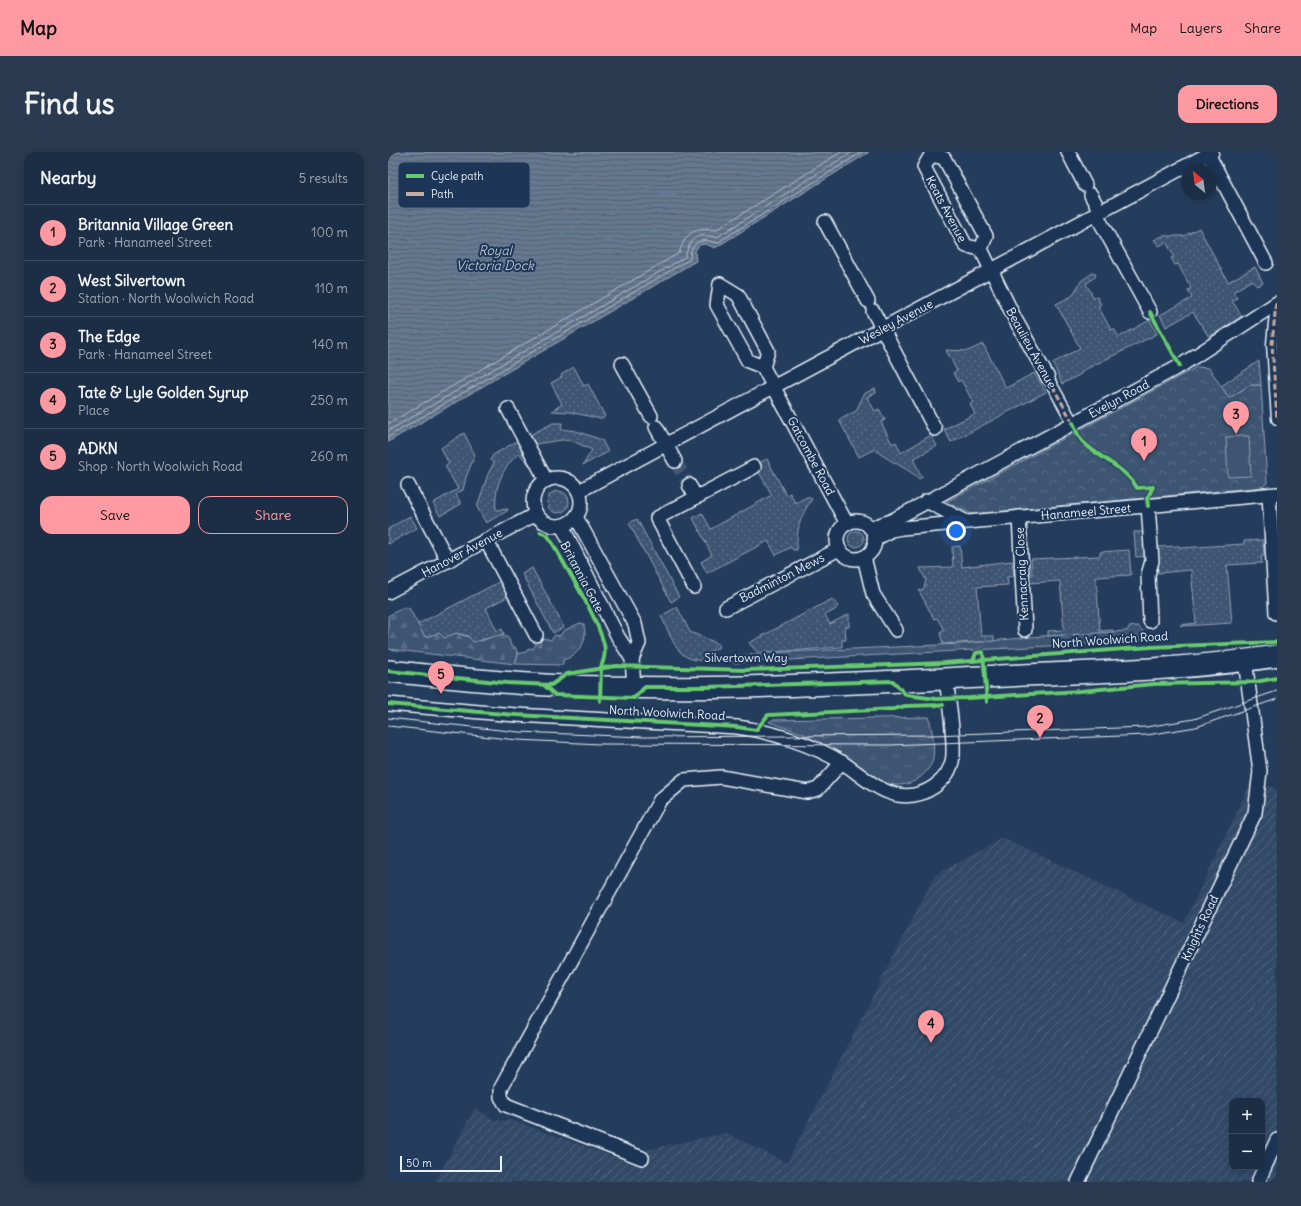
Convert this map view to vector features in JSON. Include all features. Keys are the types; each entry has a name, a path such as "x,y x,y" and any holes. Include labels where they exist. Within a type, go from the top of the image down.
{"main road":[{"path":"388,671 507,683 700,688 946,679 1142,669 1245,661 1277,656"}],"street":[{"path":"1068,152 1150,312"},
{"path":"1209,153 1266,263"},
{"name":"Wesley Avenue","path":"579,491 774,388 1209,153"},
{"name":"Keats Avenue","path":"981,249 966,246 959,233 924,167 931,155 944,158 986,236 981,249 991,271"},
{"path":"825,222 883,328 935,429"},
{"name":"Beaulieu Avenue","path":"991,271 1073,423"},
{"path":"720,284 738,295 768,351 763,366 748,361 717,305 720,284"},
{"path":"1276,303 1272,344 1277,419"},
{"name":"Evelyn Road","path":"872,534 926,501 1180,366 1276,303"},
{"path":"622,364 676,461"},
{"name":"Gatcombe Road","path":"763,366 847,524"},
{"path":"508,409 546,480"},
{"path":"694,587 657,518 754,467"},
{"path":"536,514 533,499 540,485 546,480 561,478 569,480 579,491 582,505 576,517"},
{"path":"689,484 696,497"},
{"path":"408,485 448,561"},
{"path":"1273,495 1276,613"},
{"name":"Hanameel Street","path":"872,534 902,528 1273,495"},
{"path":"926,501 966,522"},
{"path":"1148,506 1152,561 1148,575 1150,622"},
{"name":"Britannia Gate","path":"536,514 546,524 562,526 576,517 635,624 639,643 632,659 634,687"},
{"name":"Hanover Avenue","path":"388,592 536,514"},
{"name":"Kennacraig Close","path":"1019,517 1025,630"},
{"path":"860,522 872,534 872,550 864,557 858,559 847,557 839,549 837,543 839,532 847,524 860,522"},
{"name":"Britannia Gate","path":"562,526 618,637 632,659"},
{"path":"486,540 536,635"},
{"name":"Badminton Mews","path":"726,608 839,549"},
{"path":"864,557 873,594 896,630"},
{"name":"Knights Road","path":"1078,1182 1255,813 1260,771 1245,661"},
{"name":"North Woolwich Road","path":"388,704 523,715 736,727 756,730 789,739 842,762 881,789 898,795 924,793 935,787 948,771 953,756 946,679"},
{"path":"642,1158 506,1105 501,1097 501,1088 660,800 684,780 721,777 807,792 818,789 842,762"},
{"path":"1258,1182 1277,1140"}],"shaded area":[{"path":"1252,780 1277,789 1277,1182 435,1182 475,1108 496,1121 511,1120 639,1166 646,1150 726,1133 787,1163 935,875 1003,838 1184,923"}],"green space":[{"path":"1199,228 1228,282 1255,267 1263,283 1257,286 1252,280 1233,292 1237,298 1232,301 1242,316 1209,337 1193,312 1166,327 1160,315 1192,298 1188,290 1191,288 1178,264 1175,265 1171,258 1174,256 1166,242 1159,246 1154,240 1163,236 1184,236"},
{"path":"1094,272 1096,276 1086,284 1094,298 1097,297 1101,304 1098,306 1111,330 1114,329 1119,337 1150,320 1157,334 1082,371 1081,374 1062,384 1053,363 1080,348 1056,304 1072,296 1081,281"},
{"path":"983,344 1006,388 1034,373 1046,392 951,442 944,429 975,414 970,404 973,402 961,380 958,382 953,373 957,371 946,350 968,351"},
{"path":"1259,361 1261,385 1250,385 1229,398 1221,386"},
{"path":"574,367 584,386 588,384 605,416 601,419 570,412 552,411 562,404 551,383 562,377 561,375"},
{"path":"1197,367 1209,368 1229,398 1250,385 1261,385 1267,483 1262,487 972,514 946,502"},
{"path":"875,388 876,393 867,397 875,411 879,409 885,420 881,422 892,444 896,442 901,453 931,435 937,446 913,459 922,477 919,479 909,471 883,456 875,449 859,457 839,420 856,411 864,394"},
{"path":"553,423 562,423 561,429 576,431 602,440 608,452 583,465 592,450 573,441 562,440 535,444 530,435"},
{"path":"464,433 475,455 466,477 463,490 456,494 461,504 440,516 433,503 458,489 445,466 449,464 441,448"},
{"path":"1249,436 1251,476 1228,477 1226,437"},
{"path":"517,441 530,466 519,453 508,465 500,478 496,494 496,510 508,509 486,523 477,507 488,474 494,463 490,460 493,455"},
{"path":"767,459 786,495 790,493 795,503 807,497 812,499 804,511 800,523 797,536 797,550 793,550 791,547 776,555 768,541 707,573 701,562 712,555 693,518 702,513 711,529 772,495 755,465"},
{"path":"558,491 566,494 569,502 566,510 558,513 550,510 547,502 550,494"},
{"path":"410,516 417,528 388,544 388,529"},
{"path":"637,519 679,597 671,602 629,523"},
{"path":"856,531 862,533 864,539 862,545 856,547 850,545 848,539 850,533"},
{"path":"1134,532 1144,532 1146,556 1136,557"},
{"path":"1263,540 1264,556 1261,556 1262,563 1227,565 1232,623 1180,625 1196,623 1191,570 1158,573 1156,547 1180,546 1180,548 1244,544 1244,541"},
{"path":"960,546 962,567 1012,561 1014,576 1007,577 1008,585 977,587 981,636 994,636 994,641 943,644 940,633 944,630 937,618 934,619 919,591 924,588 926,580 920,568 953,567 952,547"},
{"path":"1129,550 1131,575 1096,577 1100,631 1113,630 1113,632 1048,636 1048,631 1064,630 1060,581 1029,583 1028,575 1032,575 1031,559 1100,556 1100,552"},
{"path":"532,568 564,627 553,633 522,574"},
{"path":"501,581 509,596 486,608 497,631 502,629 504,634 473,642 468,636 456,633 444,638 439,633 425,637 418,624"},
{"path":"832,599 838,606 835,610 825,615 830,624 849,614 849,627 845,627 846,640 842,640 842,647 758,653 749,643"},
{"path":"404,607 409,608 425,637 439,633 447,636 456,633 481,641 502,633 509,639 511,646 515,647 518,654 515,664 388,649 388,616"},
{"path":"677,607 690,632 719,644 718,648 713,649 710,660 690,658 683,654 673,642 661,616"},
{"path":"580,623 584,624 585,639 575,654 563,660 563,665 515,664 518,654 526,652 529,648 533,649 536,644 540,646 540,640 543,638 551,640 555,635 560,636 563,631"},
{"path":"1138,626 1143,631 1141,641 734,663 727,657 766,653 960,644 1042,636 1127,631 1129,627"},
{"path":"929,717 934,753 932,762 924,774 919,778 909,784 903,785 884,783 804,734 769,722 772,720"}],"water":[{"name":"Royal Victoria Dock","path":"388,152 869,152 715,248 706,244 699,245 695,251 696,261 388,442"}],"tunnel":[{"path":"675,461 689,485"}],"tram line":[{"path":"388,718 519,732 643,737 933,735 1146,727 1194,719 1277,691"},
{"path":"388,726 518,740 600,744 889,745 1147,735 1196,727 1277,699"}],"marked path":[{"path":"1276,303 1272,344 1277,419"},
{"path":"1048,378 1073,423"}],"cycle path":[{"path":"1150,312 1180,366"},
{"path":"1073,423 1081,440 1126,474 1137,488 1153,487 1147,499 1148,506"},
{"path":"540,532 548,536 552,542 588,606 600,632 605,650 601,667 600,701"},
{"name":"Silvertown Way","path":"388,671 507,683 551,685 567,674 616,666 747,670 944,663 1151,647 1277,642"},
{"path":"973,661 976,653 983,652 987,702"},
{"path":"544,685 555,695 634,698 645,687 706,687 893,681 906,695 936,699 1080,691 1154,684 1255,682 1277,678"},
{"path":"388,704 516,715 737,727 756,730 768,715 943,705"}],"place":[{"name":"The Edge","path":"1236,434"},
{"name":"Britannia Village Green","path":"1144,461"},
{"name":"ADKN","path":"441,694"},
{"name":"West Silvertown","path":"1040,738"},
{"name":"Tate & Lyle Golden Syrup","path":"931,1043"}]}
